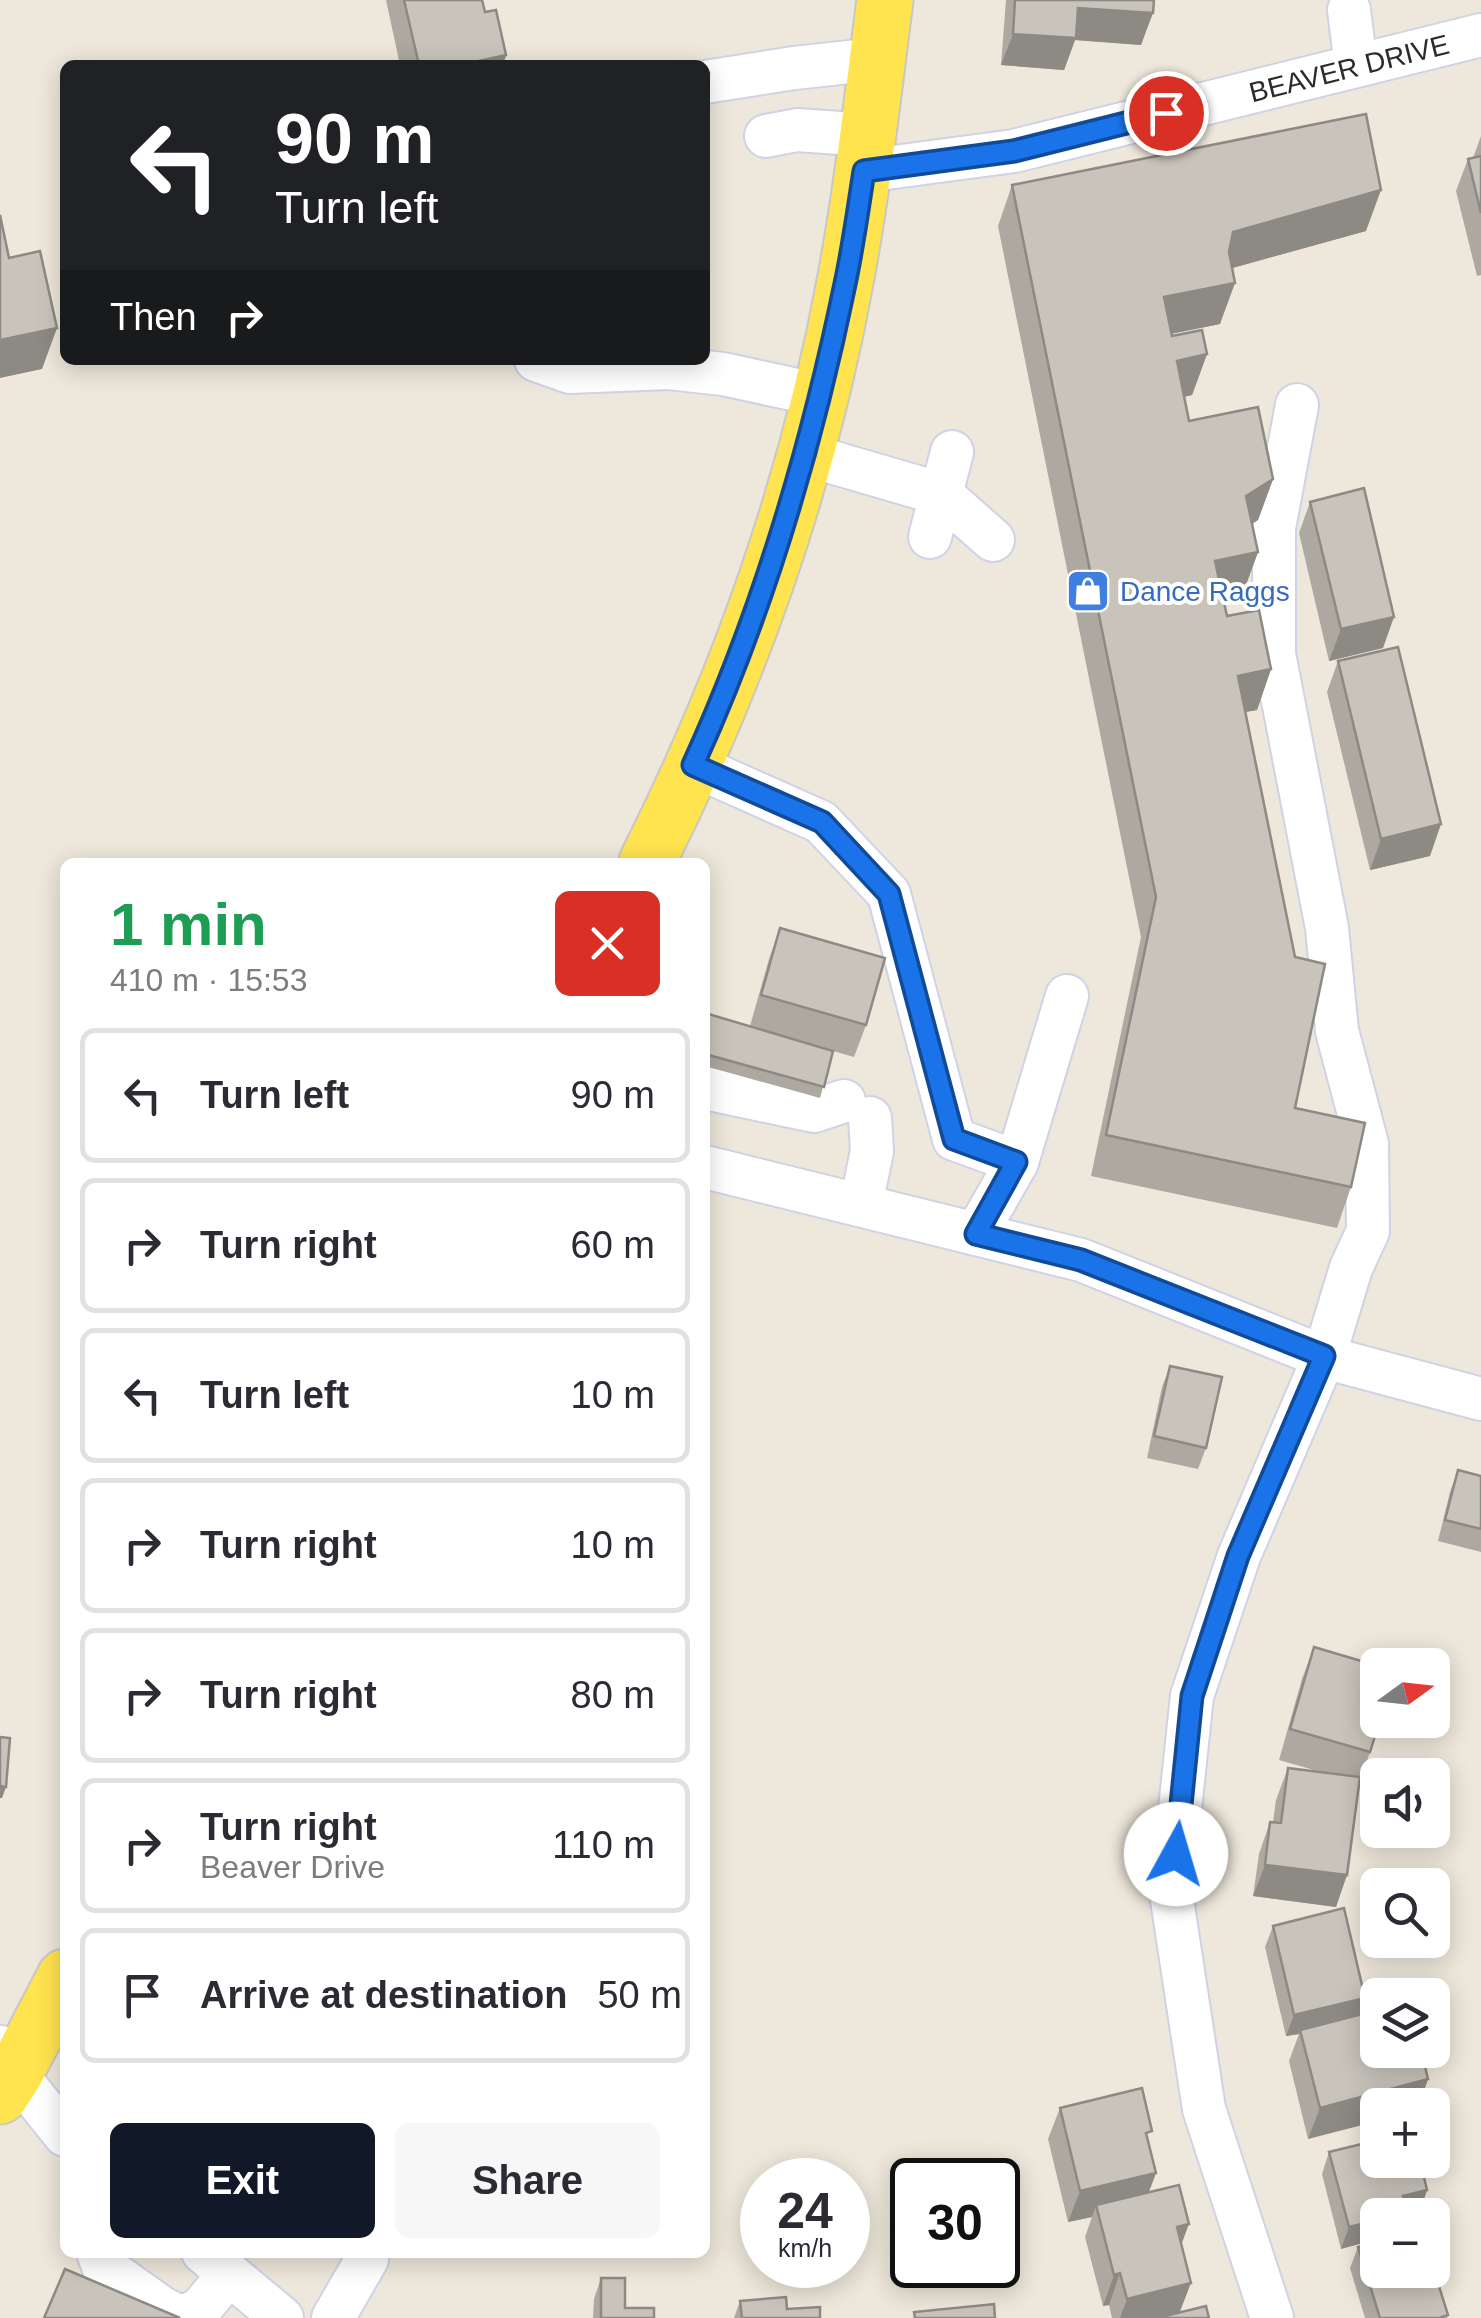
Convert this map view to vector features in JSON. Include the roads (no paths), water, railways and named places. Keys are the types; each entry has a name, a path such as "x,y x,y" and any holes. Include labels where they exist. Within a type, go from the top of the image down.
{"main road":[{"path":"649,858 713,722 786,520 846,281 884,0"},
{"path":"5,2071 60,1985"}],"street":[{"path":"1349,10 1356,66"},
{"name":"BEAVER DRIVE","path":"766,136 798,130 866,153 1014,151 1481,35"},
{"path":"710,81 877,59"},
{"path":"550,365 570,372 668,368 723,374 820,395"},
{"path":"1272,2318 1204,2109 1171,1893 1192,1696 1238,1556 1324,1356 1351,1268 1368,1232 1367,1144 1337,1031 1326,928 1274,654 1274,528 1297,405"},
{"path":"930,537 952,452"},
{"path":"804,454 941,494 993,540"},
{"path":"693,765 822,822 889,894 954,1139 1016,1162"},
{"path":"976,1234 1016,1162 1067,996"},
{"path":"710,1089 814,1111 857,1110 872,1151 861,1205"},
{"path":"710,1168 1081,1260 1324,1356 1481,1399"},
{"path":"5,2071 60,2130"},
{"path":"100,2258 103,2266 176,2315 190,2315 202,2307 216,2263 282,2318"},
{"path":"333,2318 367,2259"}],"place":[{"name":"Dance Raggs","path":"1088,591"}]}
